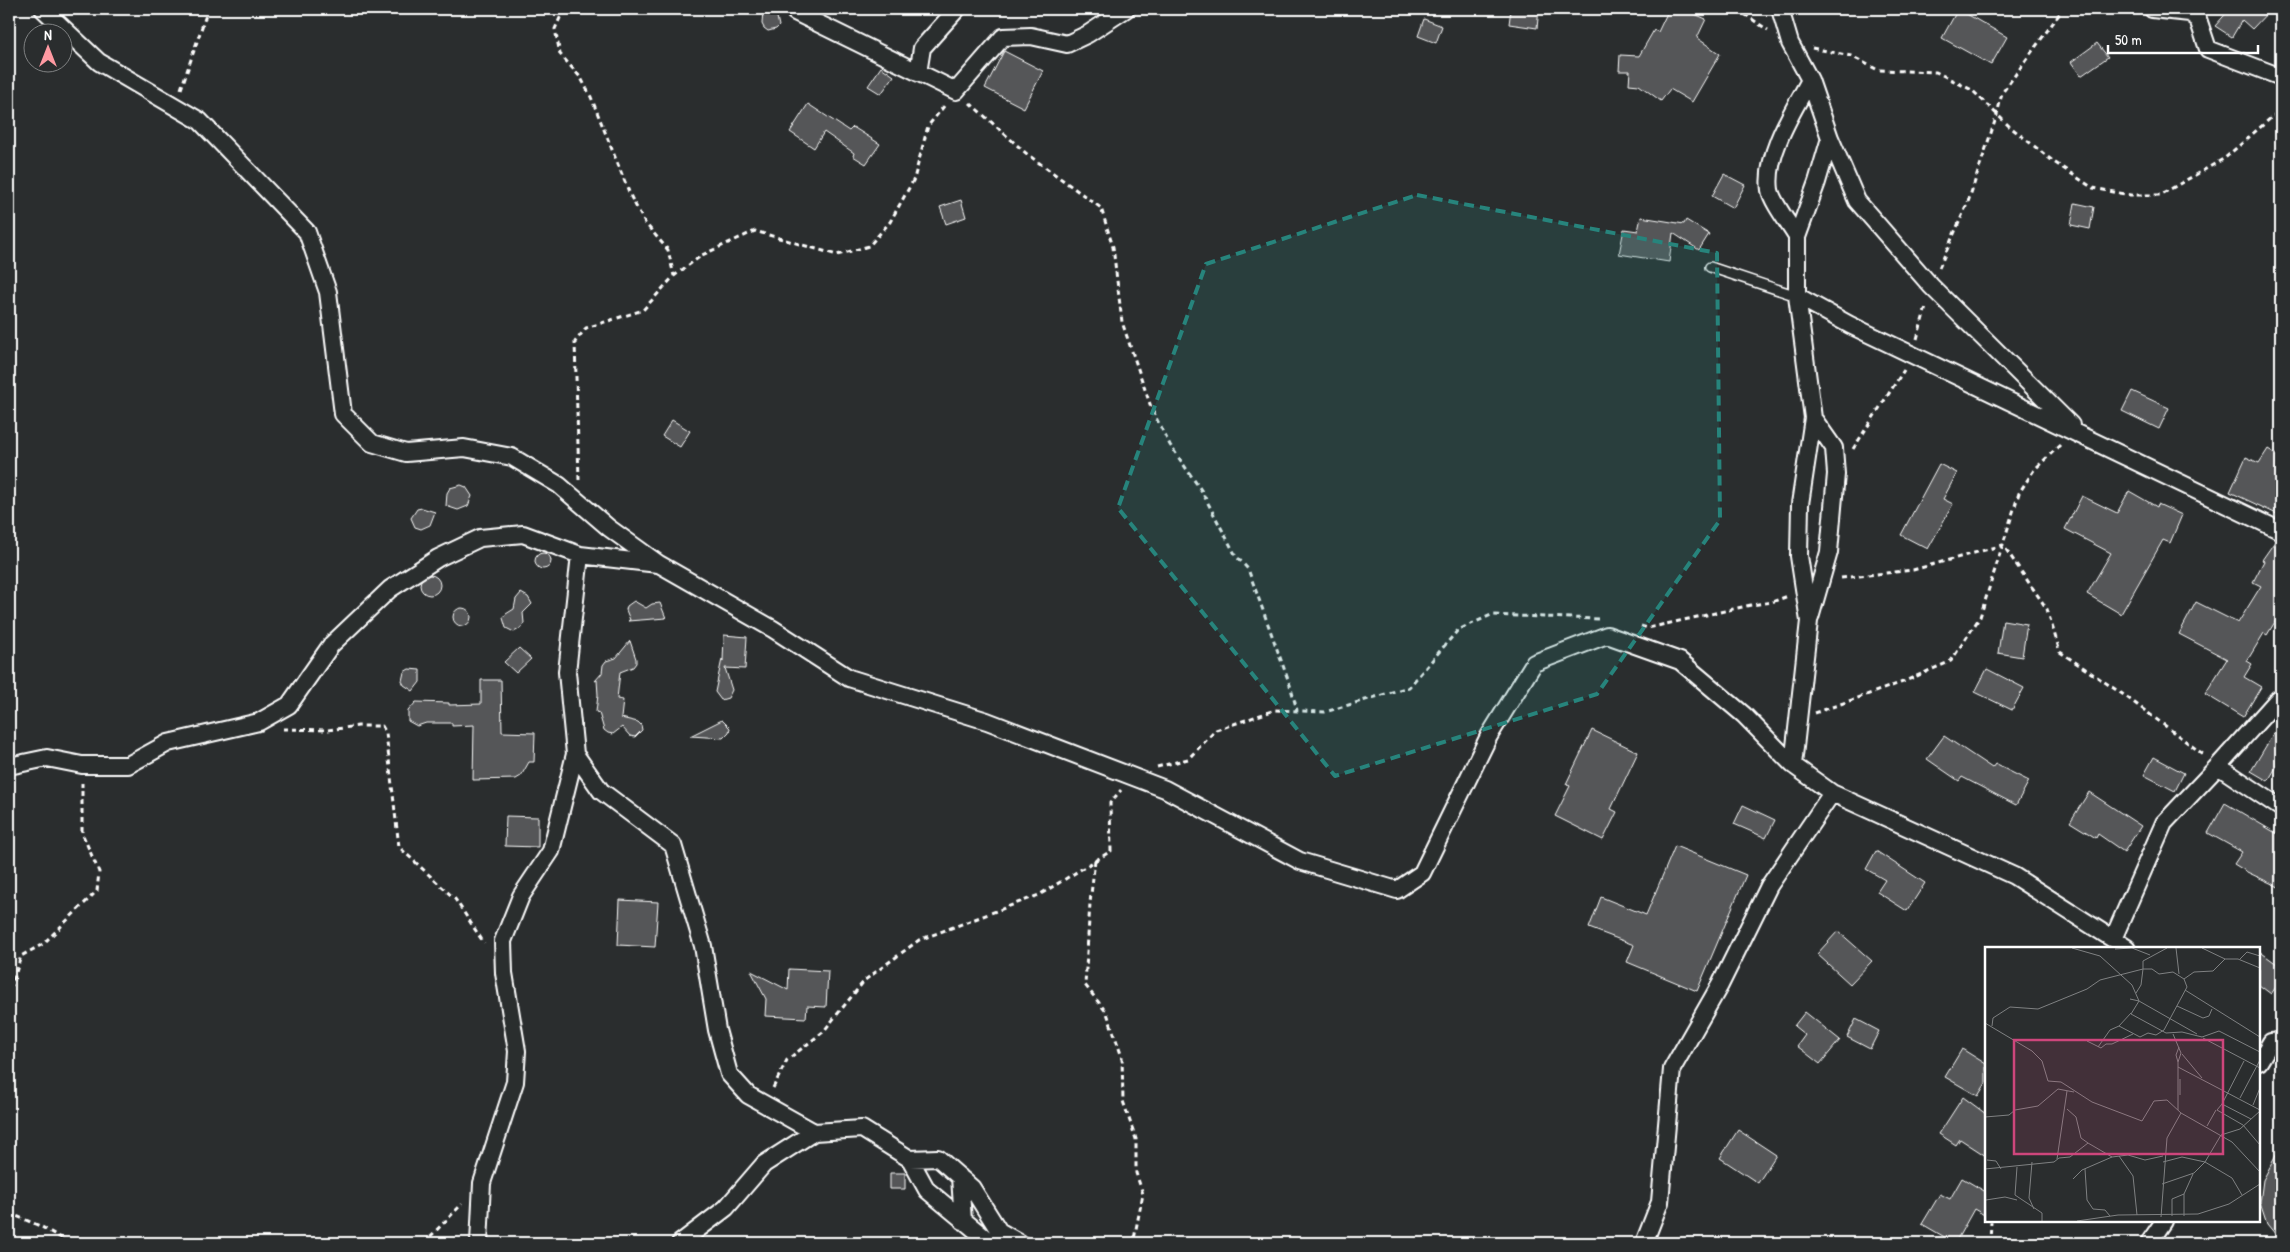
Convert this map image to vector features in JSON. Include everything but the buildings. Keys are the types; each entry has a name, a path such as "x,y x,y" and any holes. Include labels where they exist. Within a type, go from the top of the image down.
{"street":[{"path":"43,9 99,62 200,121 307,232 328,292 343,414 372,443 406,453 464,448 512,457 559,485 659,564 772,629 849,678 987,721 1165,789 1300,861 1397,890 1422,873 1489,736 1534,663 1607,635 1680,661 1744,715 1793,765 1832,793 2014,876 2125,947"},
{"path":"918,73 922,48 957,9"},
{"path":"795,12 956,91 1003,37 1032,36 1067,44 1088,34 1126,9"},
{"path":"1780,9 1790,43 1810,80 1830,138 1857,201 1931,286 2080,434"},
{"path":"2152,9 2190,13 2198,19 2208,49 2281,77"},
{"path":"1796,237 1770,192 1770,164 1786,125 1810,80"},
{"path":"1809,621 1799,556 1800,504 1813,418 1797,296 1796,237 1818,182 1830,138"},
{"path":"1797,296 1850,325 2281,531"},
{"path":"1793,765 1809,621 1829,552 1836,474 1834,448 1813,418"},
{"path":"9,766 47,758 82,765 128,765 168,743 258,722 289,705 331,645 390,589 438,558 480,538 523,534 580,555 659,564"},
{"path":"479,1243 482,1183 515,1082 518,1050 504,973 503,941 521,896 551,851 575,754 567,672 580,555"},
{"path":"2113,939 2164,823 2281,697"},
{"path":"575,754 601,791 673,845 702,946 717,1030 729,1074 748,1095 814,1132"},
{"path":"2218,766 2281,808"},
{"path":"1644,1243 1660,1202 1672,1068 1720,984 1769,886 1832,793"},
{"path":"2260,1060 2273,1041"},
{"path":"680,1243 726,1208 764,1164 814,1132 862,1129 910,1159 926,1190 991,1243"},
{"path":"910,1159 938,1158 972,1188 999,1231 1020,1243"},
{"path":"960,1177 963,1221"},
{"path":"2150,1243 2163,1222"}],"lane":[{"path":"1710,267 1797,296"}],"path":[{"path":"174,106 195,51 208,9"},
{"path":"564,9 555,29 560,54 581,78 591,97 631,197 645,223 668,250 674,276"},
{"path":"1736,9 1790,43 1850,56 1878,70 1936,72 1972,90 1997,115 2054,162 2093,188 2137,195 2160,195 2225,158 2272,117 2281,113"},
{"path":"1852,450 1913,355 1931,286 1968,202 1997,115 2002,93 2063,9"},
{"path":"580,503 575,342 586,328 643,310 674,276 702,255 754,231 837,255 869,246 890,222 914,179 928,126 956,91 1027,154 1101,208 1113,247 1122,322 1152,410 1170,445 1202,490 1236,556 1248,569 1290,685 1297,711"},
{"path":"1799,719 1903,682 1951,661 1980,617 2019,493 2034,470 2056,448 2080,434"},
{"path":"258,722 281,729 328,730 358,726 382,726 386,733 399,847 455,899 488,948"},
{"path":"9,988 21,956 43,944 97,891 99,872 82,833 82,765"},
{"path":"1096,860 1090,903 1085,984 1107,1013 1122,1057 1123,1100 1136,1138 1136,1173 1143,1194 1134,1238 1135,1243"},
{"path":"424,1243 482,1183"},
{"path":"9,1213 40,1226 70,1243"},
{"path":"1990,1243 1991,1222"}],"highlighted area":[{"path":"1417,195 1717,253 1720,520 1597,694 1335,776 1118,508 1206,264"}]}
